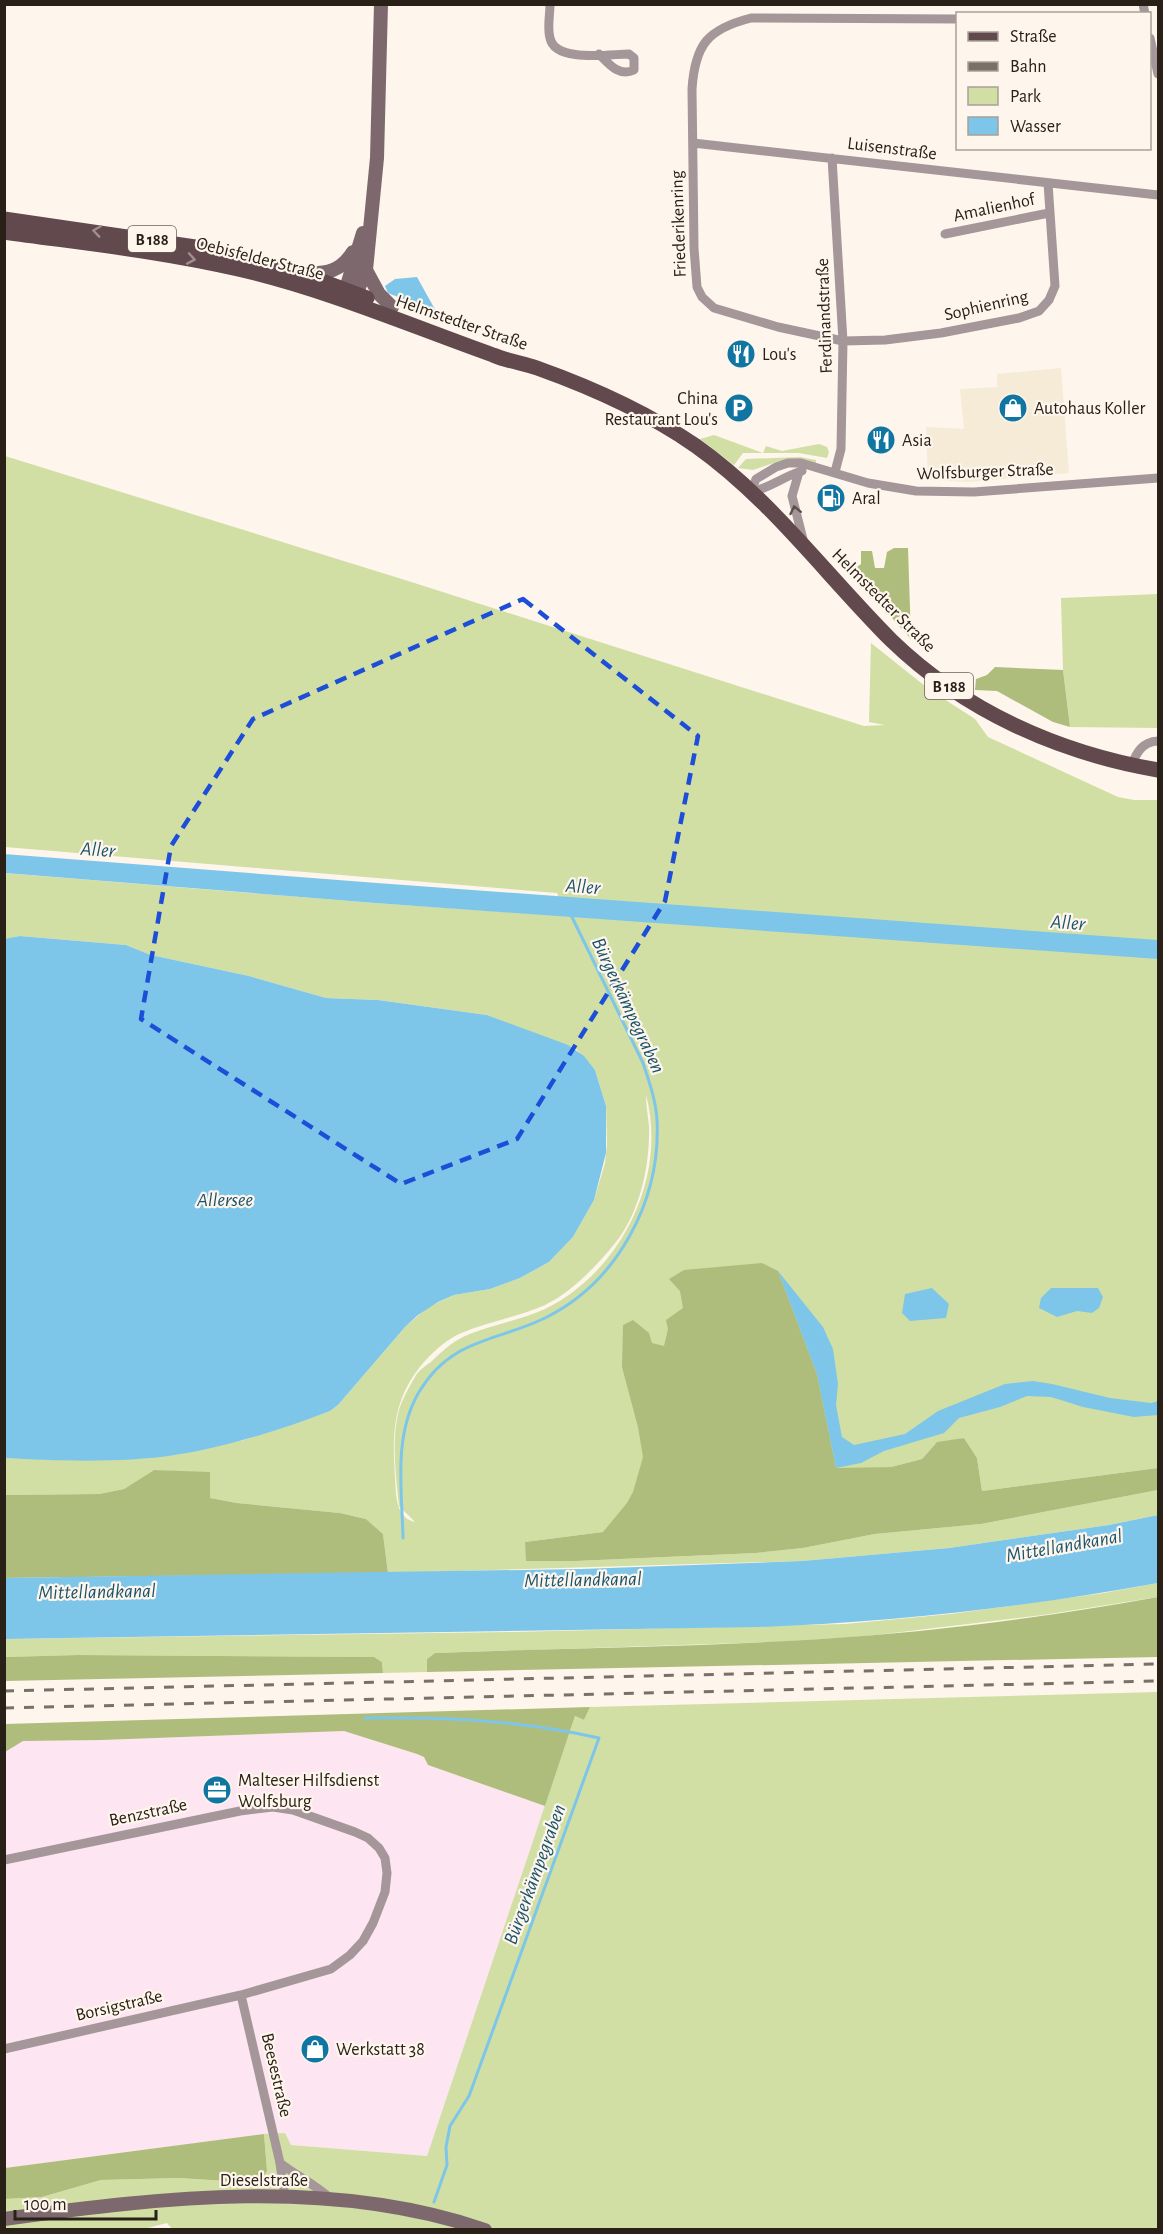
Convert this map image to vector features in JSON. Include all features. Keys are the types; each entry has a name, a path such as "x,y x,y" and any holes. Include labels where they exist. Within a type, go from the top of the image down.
{"main road":[{"path":"349,295 366,270 377,158 381,4"},
{"path":"349,295 360,240 370,211"},
{"name":"Oebisfelder Straße","path":"4,219 191,246 244,257 298,272"},
{"name":"Oebisfelder Straße","path":"4,232 201,261 242,270 328,295"},
{"path":"298,272 325,274 338,269 346,263 360,240"},
{"path":"366,270 379,294 392,307"},
{"name":"Helmstedter Straße","path":"298,272 496,357 535,368 616,399 642,412 697,447 751,492 894,642 941,681 1004,720 1034,734 1089,755 1131,766 1158,770"},
{"name":"Helmstedter Straße","path":"328,295 349,295 392,307 497,349 535,368"},
{"name":"Dieselstraße","path":"4,2219 142,2203 253,2196 331,2199 398,2206 485,2229"}],"street":[{"path":"550,4 550,39 553,46 569,55 598,54"},
{"name":"Friederikenring","path":"843,340 778,327 714,308 702,297 697,287 694,248 693,68 698,51 709,37 721,28 736,22 759,18 956,19"},
{"path":"1151,52 1158,74"},
{"name":"Luisenstraße","path":"693,144 1158,195"},
{"name":"Ferdinandstraße","path":"832,158 843,340 841,449 835,472"},
{"name":"Sophienring","path":"843,340 885,340 941,333 1020,318 1039,311 1049,300 1055,286 1048,183"},
{"name":"Amalienhof","path":"945,234 1049,213"},
{"name":"Wolfsburger Straße","path":"751,492 756,479 776,467 801,463 868,483 916,491 974,492 1158,478"},
{"path":"751,492 765,489 799,472 816,467"},
{"path":"799,472 792,496 806,548"},
{"path":"1131,766 1138,749 1151,741 1158,741"},
{"name":"Benzstraße","path":"4,1860 259,1808 293,1810 368,1838 379,1848 385,1858 387,1873 385,1892 363,1941 350,1955 331,1969 241,1995"},
{"name":"Borsigstraße","path":"4,2049 241,1995"},
{"name":"Beesestraße","path":"241,1995 280,2163 285,2197"},
{"path":"280,2163 331,2199"}],"highlighted area":[{"path":"523,599 698,736 665,901 517,1139 401,1184 141,1019 171,846 253,719"}],"shaded area":[{"name":"Autohaus Koller","path":"1061,368 1069,473 969,482 928,480 926,427 964,429 960,389 997,387 997,374"},
{"path":"344,1731 417,1754 424,1757 428,1765 545,1806 427,2156 290,2145 264,2134 5,2168 4,1752 23,1741"}],"green space":[{"path":"714,435 763,453 743,453 734,465 700,439"},
{"path":"819,444 827,447 829,452 827,458 799,453 763,453 766,446 782,451"},
{"path":"5,456 864,726 885,725 869,722 871,643 930,690 975,719 988,737 1118,797 1158,800 1158,1468 982,1491 977,1458 964,1438 935,1444 922,1459 891,1467 873,1468 603,1532 525,1542 527,1561 756,1553 803,1548 875,1534 981,1524 1158,1490 1158,1515 1109,1525 949,1548 802,1561 388,1573 383,1534 366,1519 340,1513 237,1503 210,1498 210,1473 154,1470 124,1489 99,1494 5,1495 5,1458 58,1459 174,1455 244,1440 330,1411 338,1405 405,1327 428,1307 454,1295 490,1289 520,1278 549,1262 573,1237 594,1200 605,1163 607,1144 606,1106 595,1070 576,1049 487,1015 378,1000 326,998 249,976 151,955 126,945 20,936 5,939 4,873 566,916 557,893 5,847","holes":["646,1095 651,1126 650,1158 644,1189 632,1219 616,1247 596,1271 572,1293 545,1309 459,1339 416,1375 400,1406 395,1433 399,1506 415,1522 408,1520 400,1510 396,1497 394,1445 395,1430 400,1402 414,1375 444,1343 459,1334 524,1313 555,1300 595,1266 627,1226 643,1185 649,1140"]},
{"path":"800,457 816,460 816,463 779,461 753,470 738,468 746,459"},
{"path":"894,548 908,548 911,639 850,572 861,564 861,551 872,551 875,568 884,568 887,552"},
{"path":"1158,594 1158,728 1070,727 1063,670 1061,598"},
{"path":"995,667 1063,670 1070,727 1053,722 997,691 975,690 976,679 987,675"},
{"path":"762,1263 778,1271 817,1374 836,1468 891,1467 922,1459 937,1442 964,1438 977,1458 982,1491 1158,1468 1158,1490 981,1524 875,1534 803,1548 756,1553 526,1561 525,1542 603,1532 633,1492 643,1457 638,1427 622,1367 623,1325 633,1320 649,1333 652,1343 664,1346 668,1329 666,1320 683,1308 680,1291 669,1279 684,1270"},
{"path":"154,1470 210,1472 210,1498 237,1503 340,1513 366,1519 383,1534 388,1573 5,1578 4,1495 99,1494 124,1489"},
{"path":"1158,1583 1158,1597 1043,1615 868,1636 775,1642 435,1653 427,1659 427,1672 383,1673 382,1662 374,1657 78,1655 5,1657 4,1639 512,1632 845,1624 951,1614 1104,1593"},
{"path":"1158,1597 1158,1657 427,1672 427,1659 435,1653 725,1644 863,1636 990,1623"},
{"path":"78,1655 374,1657 382,1662 383,1673 5,1681 5,1657"},
{"path":"1158,1692 1158,2229 173,2230 167,2223 140,2230 5,2230 5,2199 42,2197 101,2180 179,2178 242,2182 267,2171 264,2134 285,2133 291,2145 427,2156 575,1716 584,1720 590,1707"},
{"path":"590,1707 584,1720 575,1716 545,1806 428,1765 424,1757 417,1754 344,1731 23,1741 5,1752 5,1724"},
{"path":"264,2134 267,2171 262,2179 242,2182 179,2178 101,2180 42,2197 5,2199 5,2168"}],"water":[{"path":"417,277 437,313 388,293 385,286 395,279"},
{"path":"4,854 1158,940 1158,959 375,903 5,873"},
{"name":"Allersee","path":"20,936 126,945 151,955 249,976 326,998 378,1000 487,1015 568,1045 584,1056 595,1070 606,1106 606,1153 594,1200 573,1237 549,1262 520,1278 490,1289 454,1295 418,1315 338,1405 330,1411 253,1437 155,1458 68,1460 5,1458 4,939"},
{"path":"778,1271 823,1327 833,1349 838,1384 836,1405 842,1437 854,1445 905,1434 938,1411 1005,1384 1033,1381 1110,1398 1151,1403 1158,1401 1158,1415 1134,1417 1083,1407 1051,1397 1027,1396 1000,1407 959,1418 944,1433 884,1451 861,1463 836,1468 817,1374"},
{"path":"932,1288 949,1304 946,1318 910,1321 902,1313 905,1294"},
{"path":"1051,1288 1098,1288 1103,1297 1099,1308 1092,1313 1077,1311 1057,1317 1039,1308 1041,1298"},
{"name":"Mittellandkanal","path":"1158,1515 1158,1583 960,1612 759,1627 5,1639 5,1578 581,1569 802,1561 949,1548 1109,1525"}],"waterway":[{"name":"Bürgerkämpegraben","path":"403,1538 402,1445 405,1427 419,1392 432,1374 460,1351 545,1318 571,1302 594,1283 614,1261 630,1236 643,1208 651,1180 656,1150 657,1120 650,1084 643,1063 571,915"},
{"name":"Bürgerkämpegraben","path":"365,1718 424,1718 511,1723 599,1738 469,2096 450,2126 446,2147 447,2165 434,2202"}],"railway":[{"path":"4,1691 1158,1664"},
{"path":"4,1708 1158,1681"}],"place":[{"name":"Lou's","path":"741,354"},
{"name":"China Restaurant Lou's","path":"739,408"},
{"name":"Autohaus Koller","path":"1013,408"},
{"name":"Asia","path":"881,440"},
{"name":"Aral","path":"831,498"},
{"name":"Malteser Hilfsdienst Wolfsburg","path":"217,1790"},
{"name":"Werkstatt 38","path":"315,2049"}],"water label":[{"name":"Aller","path":"98,849"},
{"name":"Aller","path":"583,886"},
{"name":"Aller","path":"1068,922"}]}
